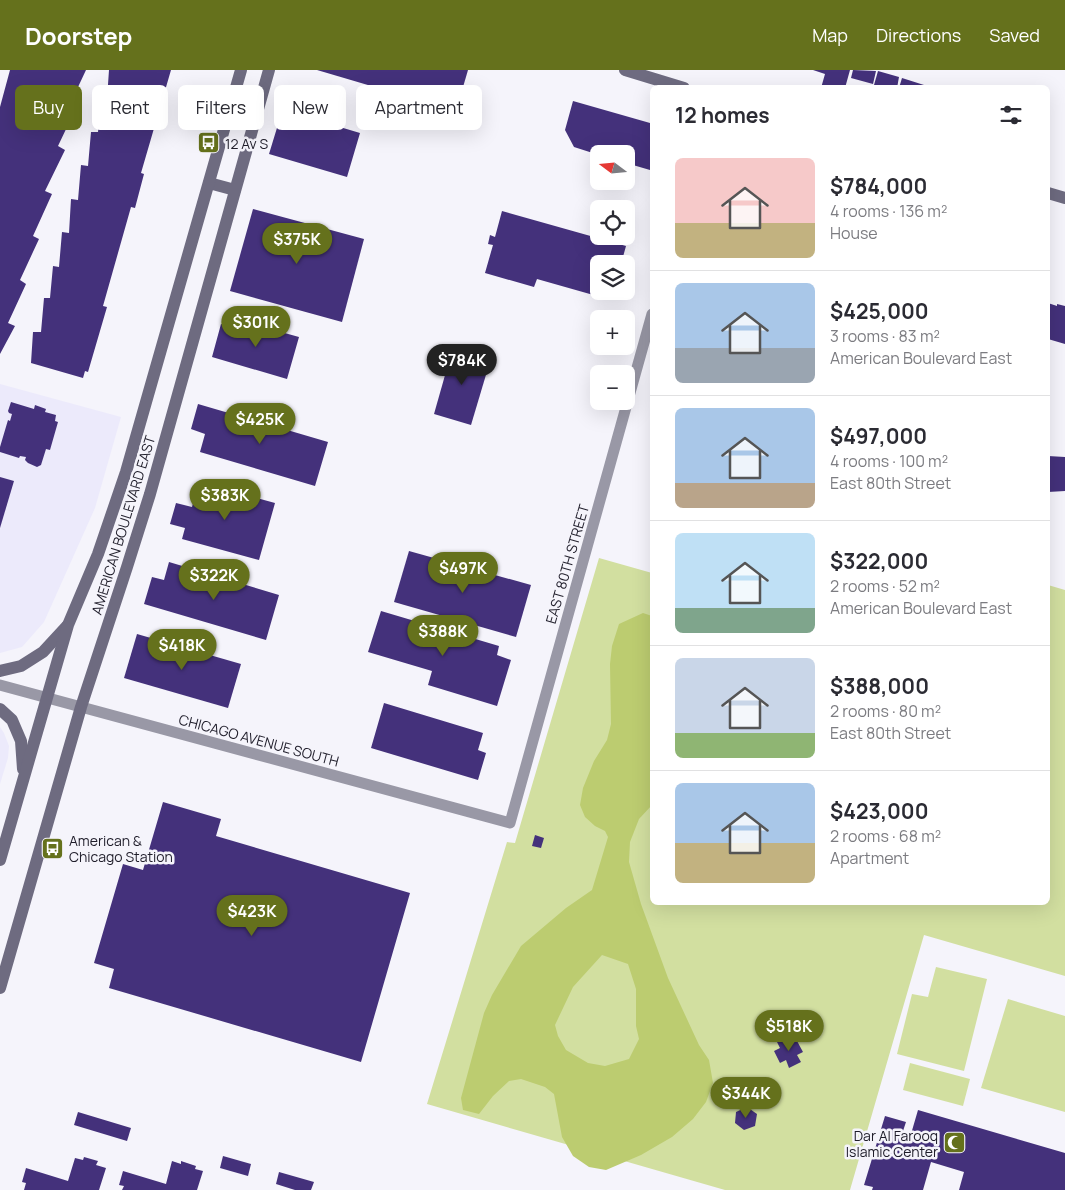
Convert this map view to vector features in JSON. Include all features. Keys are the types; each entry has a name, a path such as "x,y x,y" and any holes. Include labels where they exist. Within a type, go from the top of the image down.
{"main road":[{"name":"AMERICAN BOULEVARD EAST","path":"0,860 68,625 98,554 126,472 241,70"},
{"name":"AMERICAN BOULEVARD EAST","path":"0,988 81,707 150,494 269,70"},
{"path":"625,70 674,85"},
{"path":"209,183 235,190"},
{"path":"1050,194 1065,198"},
{"path":"0,671 21,666 43,652 68,625"},
{"path":"0,709 12,720 21,741 24,778"}],"street":[{"name":"EAST 80TH STREET","path":"510,823 650,321"},
{"name":"CHICAGO AVENUE SOUTH","path":"0,685 510,823"}],"shaded area":[{"path":"0,384 121,417 95,508 44,622 22,647 0,653"},
{"path":"599,558 650,572 650,905 1050,905 1050,586 1065,590 1065,976 924,935 850,1190 725,1190 427,1104 507,842 515,843"},
{"path":"643,613 650,615 650,807 639,819 630,842 629,862 641,904 668,978 699,1045 709,1060 713,1083 706,1102 693,1119 672,1137 641,1155 606,1170 589,1167 573,1156 562,1137 554,1094 545,1087 521,1079 509,1081 493,1096 479,1114 463,1110 461,1098 484,1013 492,995 521,946 566,908 592,890 608,837 605,831 595,826 585,817 580,805 583,788 594,761 607,740 611,724 610,664 612,646 619,624","holes":["602,955 628,964 636,989 636,1026 639,1039 629,1059 605,1066 588,1063 566,1050 558,1036 555,1025 573,987"]},
{"path":"0,727 9,746 8,758 0,784"},
{"path":"936,967 987,979 964,1071 897,1054 912,994 928,997"},
{"path":"1008,999 1065,1016 1065,1112 981,1088"},
{"path":"910,1063 970,1079 963,1106 903,1090"}],"building":[{"path":"10,70 86,70 79,85 15,85 15,130 66,130 58,146 65,150 45,191 52,194 33,236 39,239 20,280 26,284 8,323 15,326 0,354 0,107"},
{"path":"109,70 171,70 167,85 108,85"},
{"path":"317,70 468,70 464,85 368,85"},
{"path":"813,70 850,70 846,85 822,85 825,74"},
{"path":"853,70 876,71 873,84 851,78"},
{"path":"878,71 899,77 898,85 874,85"},
{"path":"902,78 924,85 900,85"},
{"path":"573,101 650,123 650,170 635,166 635,145 590,145 590,152 574,147 565,130"},
{"path":"346,129 360,133 347,177 269,154 276,130"},
{"path":"98,130 154,130 141,173 144,174 135,208 131,207 103,306 107,307 88,372 85,371 83,378 31,363 33,332 41,332 44,298 50,298 53,266 59,267 62,232 69,233 71,199 78,200 81,165 88,166 91,132 98,132"},
{"path":"253,209 364,239 342,322 230,291"},
{"path":"502,211 590,236 590,245 626,246 624,255 590,255 590,294 537,279 534,287 485,273 493,245 488,244 490,235 495,237"},
{"path":"1050,304 1065,306 1065,344 1050,340"},
{"path":"238,320 299,337 287,379 212,357 221,324 236,328"},
{"path":"453,347 491,358 471,425 434,414"},
{"path":"11,402 34,409 35,405 46,409 45,412 56,415 55,421 58,422 50,450 46,449 41,465 37,467 28,463 25,460 26,457 20,456 19,458 0,452 8,420 10,421 12,414 8,411"},
{"path":"198,404 328,442 315,486 200,452 205,434 191,429"},
{"path":"1050,456 1065,457 1065,491 1050,492"},
{"path":"0,477 14,481 0,528"},
{"path":"199,482 275,503 259,560 182,539 185,528 170,524 176,503 192,507"},
{"path":"409,551 531,585 516,637 394,602"},
{"path":"169,562 279,595 266,640 144,604 152,577 164,580"},
{"path":"381,611 499,646 497,655 511,660 497,706 428,685 432,671 368,652"},
{"path":"137,634 241,664 228,708 124,678"},
{"path":"384,703 483,733 478,750 486,753 478,780 371,748"},
{"path":"163,802 221,819 216,836 410,893 361,1062 109,988 114,969 94,963 123,864 143,870"},
{"path":"535,835 544,838 541,848 532,846"},
{"path":"788,1036 792,1043 797,1041 803,1052 797,1055 801,1062 789,1068 786,1060 780,1063 774,1051 780,1048 777,1042"},
{"path":"747,1107 757,1114 755,1126 744,1130 735,1123 736,1112"},
{"name":"Dar Al Farooq Islamic Center","path":"918,1110 1065,1153 1065,1190 959,1190 964,1172 931,1162 923,1190 872,1190 873,1187 864,1185 885,1116 906,1122 903,1131 911,1134"},
{"path":"78,1112 131,1128 127,1141 74,1125"},
{"path":"223,1156 251,1164 248,1176 220,1168"},
{"path":"84,1157 98,1161 96,1165 106,1168 99,1190 24,1190 26,1183 22,1182 26,1168 68,1181 75,1158 83,1160"},
{"path":"172,1161 181,1164 181,1161 196,1166 195,1169 203,1171 197,1190 122,1190 124,1186 119,1185 123,1171 166,1184"},
{"path":"279,1172 314,1182 311,1190 295,1190 276,1184"}],"place":[{"name":"12 Av S","path":"209,143"},
{"name":"American & Chicago Station","path":"53,848"},
{"name":"Dar Al Farooq Islamic Center","path":"954,1143"}]}
